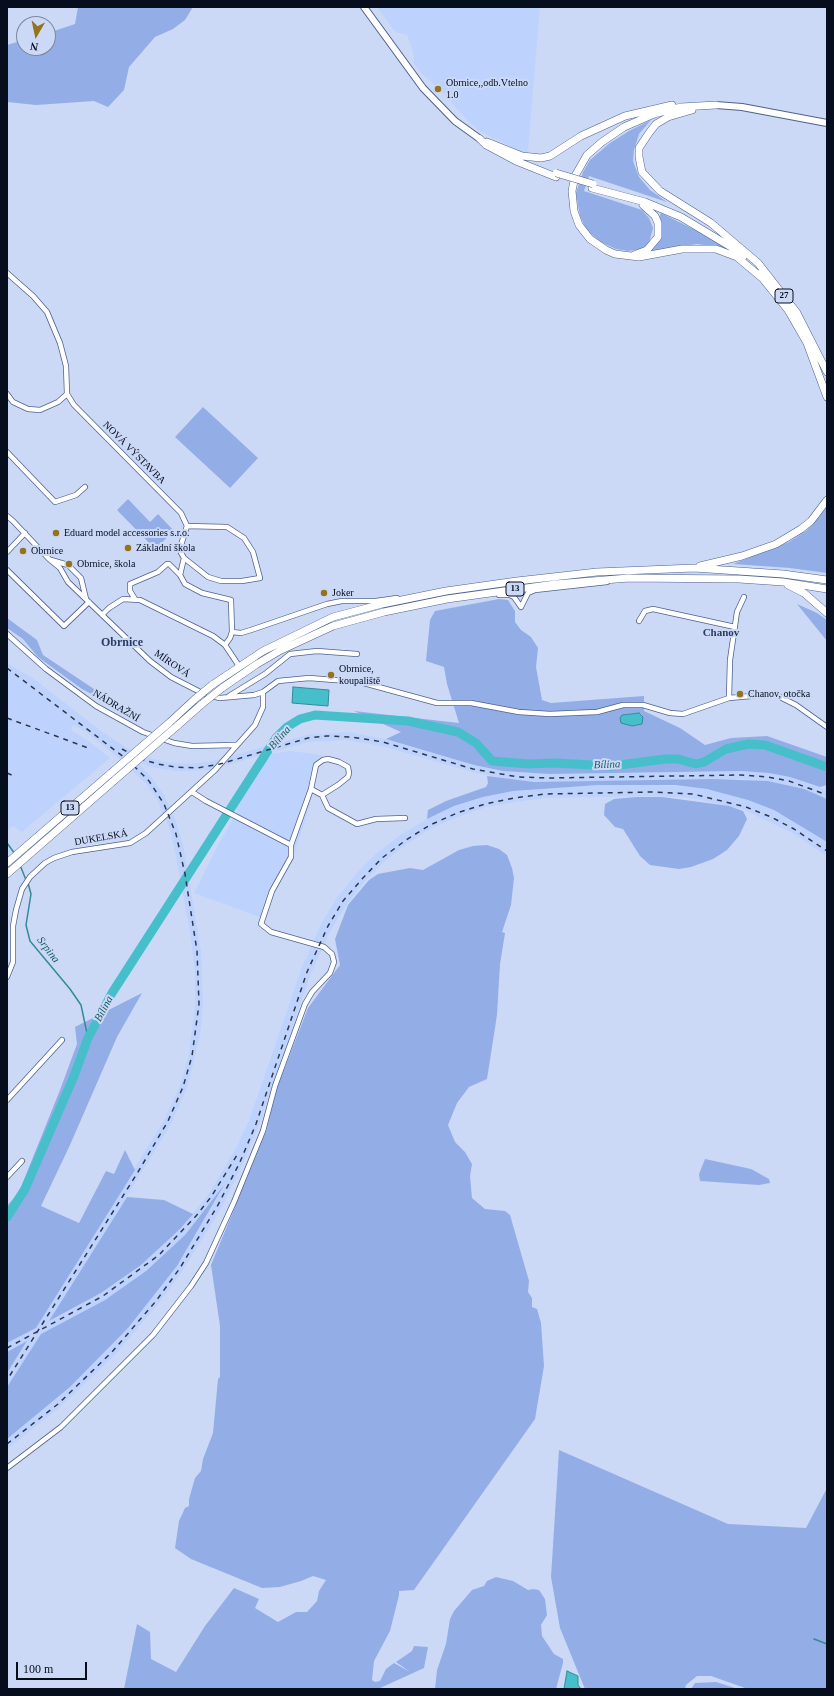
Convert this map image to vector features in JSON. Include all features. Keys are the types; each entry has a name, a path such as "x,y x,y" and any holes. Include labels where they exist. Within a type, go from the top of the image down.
{"highway":[{"path":"480,139 522,156 541,158 550,156 596,128 639,111 691,103 716,105"},
{"path":"716,105 678,113 656,124 643,140 638,157 642,172 653,185 711,223 732,241"},
{"path":"716,105 672,109 638,120 602,142 591,151 580,165 574,180 572,196 574,211 579,225 590,239 606,250 615,254 647,256 696,247 716,249 736,257 762,278"},
{"path":"480,139 486,145 516,162 644,202 687,220 731,247 749,262 762,278"},
{"path":"487,142 516,158 556,175"},
{"path":"592,186 663,206 695,220 732,241"},
{"path":"592,186 605,194 644,206 655,216 659,230 655,243 647,250 630,256"},
{"name":"27","path":"732,241 758,263 797,313 827,374"},
{"name":"27","path":"762,278 788,310 807,343 827,397"},
{"path":"694,568 742,556 776,544 811,521 827,500"},
{"name":"13","path":"7,863 212,685 239,666 274,645 332,618 411,598 555,576 616,571 694,568 783,574 827,580"},
{"name":"13","path":"7,874 222,688 257,664 282,650 333,626 384,612 447,599 555,584 614,579 710,578 783,582 827,589"},
{"path":"783,582 804,593 827,613"}],"main road":[{"path":"364,7 423,88 456,121 480,139"},
{"path":"716,105 742,107 827,123"}],"street":[{"path":"7,273 33,296 48,312 60,343 66,366 67,394 58,402 40,410 24,407 13,402 7,394"},
{"name":"NOVÁ VÝSTAVBA","path":"67,394 74,405 181,512 187,526"},
{"path":"7,452 55,502 76,495 86,487"},
{"name":"MÍROVÁ","path":"7,516 49,559 68,565 81,578 88,601"},
{"path":"187,526 227,527 244,538 253,552 260,578 242,581 221,581 208,577 184,558 180,551 187,526"},
{"path":"7,552 25,533"},
{"path":"180,575 184,558"},
{"name":"MÍROVÁ","path":"56,562 68,582 150,661 171,677 194,689 211,696 228,697"},
{"path":"135,599 130,591 130,584 158,572 169,564 180,575 185,584 202,593 231,600 232,632 225,645"},
{"path":"7,570 64,626 88,601"},
{"path":"447,599 460,600 510,594 519,602 521,607 528,593 535,590 602,584 614,579"},
{"path":"729,698 730,660 737,612 744,597"},
{"path":"232,632 241,633 298,612 342,601 376,601 411,598"},
{"path":"102,615 117,602 123,599 135,599 148,603 207,633 225,645 239,666"},
{"path":"639,621 645,611 653,609 735,627"},
{"name":"NÁDRAŽNÍ","path":"7,634 46,669 96,706 143,732 174,744 192,746 236,745"},
{"path":"228,697 265,674 290,654 317,651 357,654"},
{"path":"228,697 254,695 263,692 278,681 309,678 360,682 437,703 471,703 519,712 550,714 597,712 623,704 643,705 670,713 683,714 729,698 774,694 796,705 827,727"},
{"name":"DUKELSKÁ","path":"7,977 13,962 13,926 17,906 22,889 37,869 54,858 72,852 130,843 146,834 215,770 259,719 263,707 263,692"},
{"path":"7,1468 61,1427 153,1335 191,1286 213,1249 263,1131 275,1086 304,1004 312,992 330,973 334,962 332,954 324,946 271,932 261,924 272,892 291,858 291,845 311,789 316,765 318,762 323,760 334,760 348,766 348,777 322,795"},
{"path":"311,789 322,795 328,808 357,824 376,819 405,818"},
{"path":"192,792 291,845"},
{"path":"7,1100 62,1040"},
{"path":"7,1177 22,1161"}],"shaded area":[{"path":"78,7 193,7 185,20 173,29 155,37 129,67 124,90 108,107 94,101 36,105 7,102 7,45 16,42 16,56 56,56 56,30 75,24"},
{"path":"377,7 540,7 528,151 524,154 480,131 468,121 444,94 419,71 414,63 413,52 407,35 395,32"},
{"path":"651,120 639,134 634,150 633,161 639,177 650,190 667,202 589,176 584,191 642,210 649,218 653,228 649,243 642,249 628,251 616,249 600,242 586,229 580,216 576,193 583,172 590,160 610,143"},
{"path":"661,213 707,236 725,248 697,244 648,252 660,240 661,230 659,217"},
{"path":"203,407 258,458 230,488 175,437"},
{"path":"128,499 150,522 158,514 174,531 155,549 117,510"},
{"path":"827,505 827,573 790,568 733,564 789,542 807,530 820,516"},
{"path":"499,599 508,600 515,611 515,622 521,630 531,637 538,648 536,667 542,700 551,703 644,696 644,711 680,728 705,745 731,738 767,736 827,757 827,785 820,787 790,777 769,773 741,771 549,774 503,771 474,765 386,739 401,732 354,711 459,723 447,684 444,667 426,661 430,620 435,611","holes":["635,713 641,714 643,717 639,725 632,726 622,715"]},
{"path":"797,604 817,613 827,620 827,641"},
{"path":"7,618 37,640 43,655 103,695 99,698 82,689 38,657 23,639 7,628"},
{"path":"7,663 34,679 101,731 127,748 142,755 164,762 188,764 209,762 307,735 347,732 386,739 474,765 503,771 549,774 741,771 769,773 790,777 827,790 827,799 788,785 768,781 741,779 549,782 517,781 472,772 382,746 346,740 308,742 210,770 176,771 151,767 136,761 152,778 164,795 176,821 183,845 201,951 203,1004 200,1036 187,1088 170,1126 50,1321 101,1293 141,1265 180,1229 208,1195 235,1150 249,1121 301,970 322,922 337,898 356,874 377,853 402,834 427,819 454,806 483,797 513,791 598,785 694,787 722,792 774,810 827,842 827,856 792,833 745,810 692,798 652,796 546,798 486,807 432,828 408,843 385,861 365,881 347,904 332,928 311,973 259,1125 243,1163 222,1207 183,1270 159,1303 115,1355 60,1407 7,1449 7,1439 70,1387 128,1328 177,1266 222,1189 185,1235 146,1271 105,1300 41,1334 7,1387 7,1373 27,1342 7,1352 7,1343 36,1328 163,1122 180,1086 189,1055 195,1004 195,973 190,931 172,835 157,799 145,783 126,764 85,731 73,725 71,730 90,742 110,758 22,832 13,826 7,831"},
{"path":"293,687 329,690 328,706 292,703"},
{"path":"639,713 643,717 642,724 632,726 621,723 620,718 622,715"},
{"path":"290,751 322,755 309,808 293,858 274,893 265,919 194,893 219,843 238,811 234,807 270,754"},
{"path":"487,776 534,782 712,779 768,781 804,789 827,799 827,842 774,810 748,800 707,789 675,785 598,785 513,791 483,797 454,806 427,819 428,810 446,801 486,787 488,783"},
{"path":"662,797 729,806 743,811 747,819 739,836 727,850 713,859 691,867 679,869 650,865 640,856 623,829 615,827 604,815 605,804 614,799"},
{"path":"487,845 499,849 507,855 514,878 511,905 502,932 505,933 500,964 497,1015 487,1079 469,1087 457,1103 448,1125 455,1142 465,1152 472,1164 470,1176 472,1198 485,1209 505,1211 510,1215 529,1281 528,1292 532,1298 532,1307 537,1309 541,1323 544,1366 535,1419 414,1590 399,1591 390,1631 374,1661 372,1680 375,1682 380,1681 386,1669 394,1663 410,1672 396,1662 412,1651 414,1646 428,1647 424,1668 378,1689 124,1689 137,1624 150,1632 151,1659 176,1672 205,1626 234,1588 259,1599 255,1608 278,1622 296,1612 307,1612 317,1601 319,1591 326,1580 313,1576 280,1587 262,1588 191,1559 175,1548 179,1521 185,1508 189,1506 189,1499 195,1478 201,1471 203,1459 213,1433 218,1379 220,1377 220,1326 211,1265 266,1132 277,1088 308,1008 340,965 335,939 348,905 369,880 378,874 410,868 423,870 459,850 473,846"},
{"path":"142,993 117,1037 70,1145 41,1206 79,1223 106,1171 114,1174 125,1150 135,1170 36,1328 7,1343 7,1206 19,1192 60,1090 77,1044 75,1027"},
{"path":"705,1159 751,1169 769,1179 770,1183 759,1185 700,1181 699,1174"},
{"path":"224,1185 177,1266 128,1328 70,1387 7,1439 7,1387 41,1334 105,1300 146,1271 185,1235"},
{"path":"127,1197 164,1200 193,1214 180,1229 141,1265 101,1293 49,1321"},
{"path":"27,1341 7,1373 7,1352"},
{"path":"559,1450 728,1524 806,1528 827,1488 827,1689 748,1689 711,1676 697,1676 686,1685 685,1689 585,1689 560,1628 551,1577"},
{"path":"496,1577 513,1581 528,1590 539,1590 545,1599 547,1615 541,1625 542,1636 554,1654 563,1659 556,1689 435,1689 437,1670 446,1644 450,1619 454,1611 472,1590 484,1586 487,1581"},
{"path":"567,1671 578,1676 578,1685 581,1689 564,1689"},
{"path":"716,1682 738,1689 691,1689 695,1683"}],"waterway":[{"name":"Bílina","path":"7,1217 25,1189 74,1076 88,1038 112,993 276,738 287,727 300,719 315,715 408,721 458,732 476,743 492,761 529,764 555,763 612,766 665,759 678,759 696,764 704,762 726,749 748,744 765,745 827,767"},
{"name":"Srpina","path":"7,843 15,854"},
{"name":"Srpina","path":"20,865 26,880"},
{"name":"Srpina","path":"28,883 31,894 26,925 30,941 70,989 81,1005 88,1038"},
{"path":"814,1639 827,1644"}],"railway":[{"path":"7,668 129,761 149,781 164,804 176,834 185,874 197,951 199,1004 192,1056 183,1087 168,1121 138,1172 7,1380"},
{"path":"7,718 91,749"},
{"path":"122,749 141,759 158,764 175,767 197,768 220,764 308,738 327,736 351,737 383,742 473,769 518,777 549,778 741,775 768,777 789,781 827,795"},
{"path":"7,773 14,776"},
{"path":"7,1444 58,1404 112,1352 156,1301 180,1268 218,1205 240,1162 256,1124 307,972 328,926 343,901 362,879 382,858 406,840 430,825 457,813 485,804 514,798 545,794 653,792 693,794 746,807 771,817 794,829 827,851"},
{"path":"7,1348 103,1296 159,1255 196,1216 211,1197 237,1155"}],"place":[{"name":"Obrnice,,odb.Vtelno 1.0","path":"438,89"},
{"name":"Eduard model accessories s.r.o.","path":"56,533"},
{"name":"Základní škola","path":"128,548"},
{"name":"Obrnice","path":"23,551"},
{"name":"Obrnice, škola","path":"69,564"},
{"name":"Joker","path":"324,593"},
{"name":"Obrnice, koupaliště","path":"331,675"},
{"name":"Chanov, otočka","path":"740,694"}],"district":[{"name":"Chanov","path":"721,633"},
{"name":"Obrnice","path":"122,643"}]}
